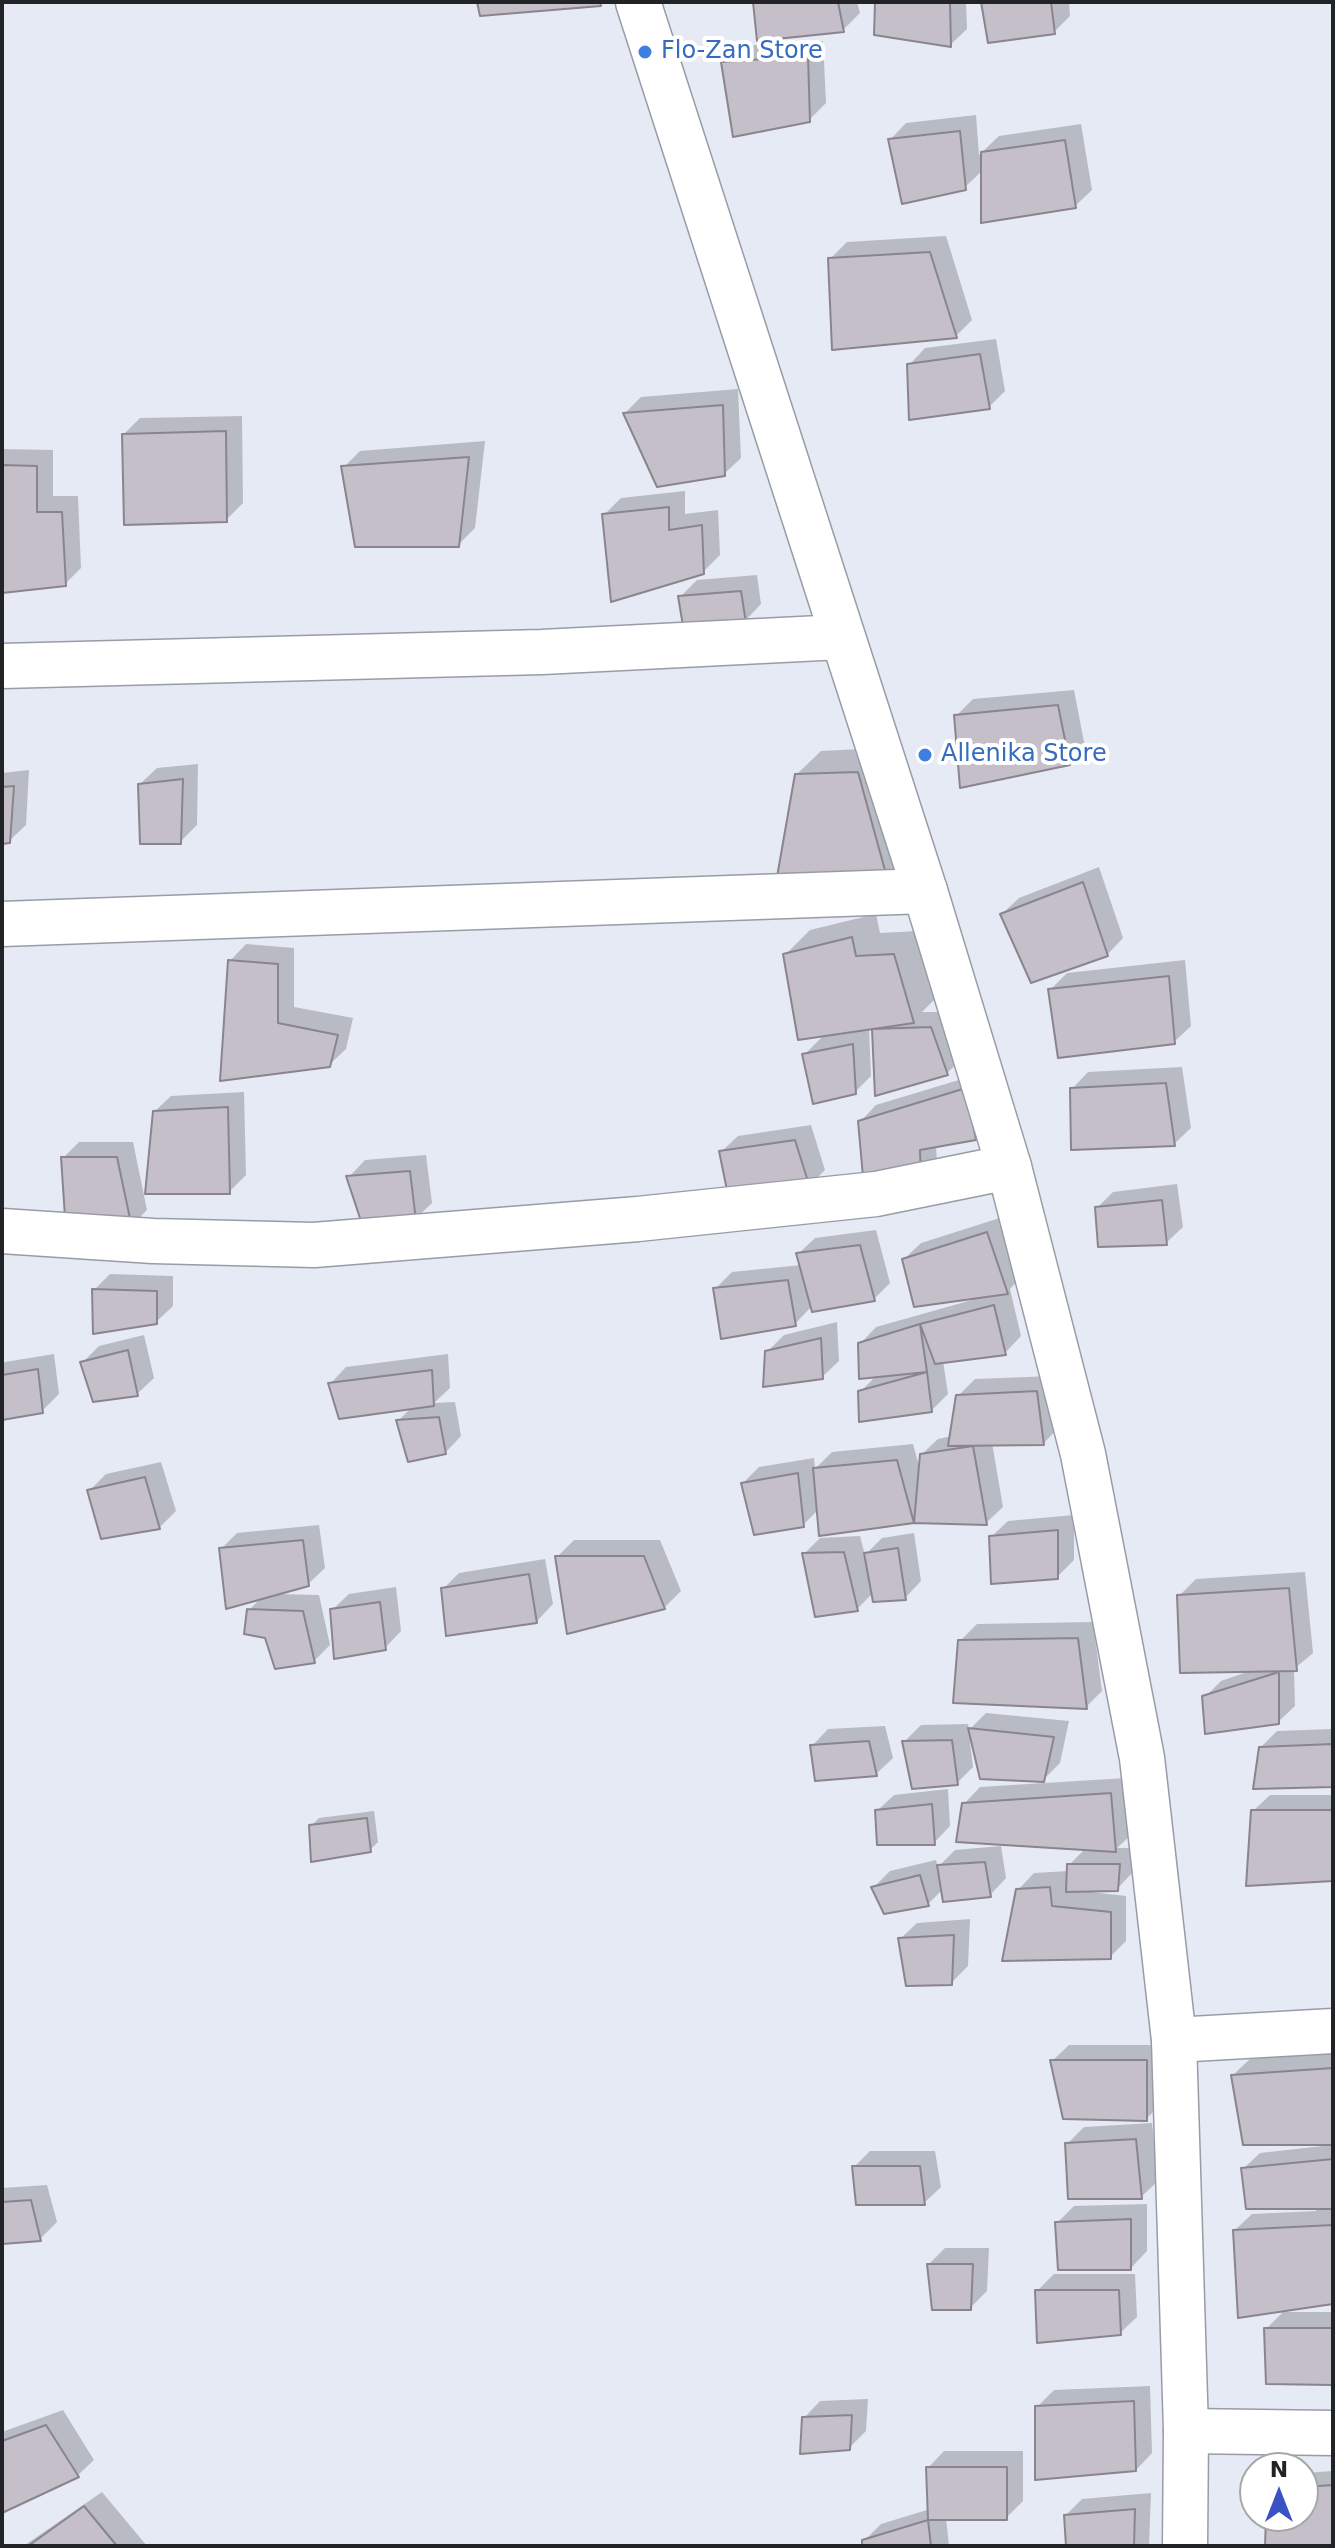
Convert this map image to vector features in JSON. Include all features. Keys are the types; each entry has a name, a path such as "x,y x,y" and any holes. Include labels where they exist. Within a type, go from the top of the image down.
{"street":[{"path":"638,2 925,891 1009,1167 1083,1454 1142,1758 1174,2040 1186,2431 1185,2546"},
{"path":"2,666 542,652 841,637"},
{"path":"2,924 925,891"},
{"path":"2,1231 153,1241 314,1245 638,1219 876,1194 1009,1167"},
{"path":"1174,2040 1333,2031"},
{"path":"1186,2431 1333,2433"}],"building":[{"path":"477,2 600,2 601,6 480,16"},
{"path":"753,2 838,2 844,32 757,41"},
{"path":"875,2 950,2 951,47 874,35"},
{"path":"981,2 1051,2 1055,34 988,43"},
{"path":"808,56 810,122 733,137 721,62"},
{"path":"960,131 966,190 902,204 888,139"},
{"path":"1065,140 1076,208 981,223 981,152"},
{"path":"930,252 957,338 832,350 828,258"},
{"path":"980,354 990,409 909,420 907,364"},
{"path":"723,405 725,476 657,487 623,413"},
{"path":"226,431 227,522 124,525 122,434"},
{"path":"469,457 459,547 355,547 341,466"},
{"path":"2,465 37,466 37,512 62,512 66,586 2,593"},
{"path":"669,507 669,530 702,525 704,574 611,602 602,514"},
{"path":"741,591 746,623 684,632 678,596"},
{"path":"1058,705 1070,765 960,788 954,715"},
{"path":"858,772 889,885 777,877 795,774"},
{"path":"183,779 181,844 140,844 138,784"},
{"path":"14,786 10,843 2,844 2,787"},
{"path":"1083,882 1108,956 1031,983 1000,914"},
{"path":"852,937 856,956 894,954 914,1023 798,1040 783,954"},
{"path":"228,960 278,964 278,1023 338,1035 330,1067 220,1081"},
{"path":"1169,976 1175,1044 1058,1058 1048,989"},
{"path":"931,1027 948,1075 875,1096 872,1029"},
{"path":"853,1044 856,1094 813,1104 802,1054"},
{"path":"1166,1083 1175,1146 1071,1150 1070,1088"},
{"path":"966,1088 976,1140 920,1150 921,1182 864,1188 858,1121"},
{"path":"228,1107 230,1194 145,1194 153,1111"},
{"path":"795,1140 810,1188 729,1200 719,1151"},
{"path":"61,1157 117,1157 132,1228 66,1232"},
{"path":"410,1171 416,1221 362,1224 346,1176"},
{"path":"1162,1200 1167,1245 1098,1247 1095,1207"},
{"path":"987,1232 1008,1294 914,1307 902,1259"},
{"path":"860,1245 875,1301 812,1312 796,1253"},
{"path":"788,1280 796,1326 721,1339 713,1288"},
{"path":"92,1289 157,1291 157,1324 93,1334"},
{"path":"994,1305 1006,1355 935,1364 920,1324"},
{"path":"920,1324 927,1372 859,1379 858,1343"},
{"path":"821,1338 823,1379 763,1387 765,1351"},
{"path":"128,1350 138,1396 93,1402 80,1362"},
{"path":"38,1369 43,1413 2,1420 2,1375"},
{"path":"432,1370 434,1406 339,1419 328,1383"},
{"path":"927,1372 932,1412 859,1422 858,1391"},
{"path":"1037,1391 1044,1445 948,1446 956,1395"},
{"path":"439,1417 446,1454 408,1462 396,1420"},
{"path":"973,1446 987,1525 914,1523 920,1454"},
{"path":"897,1460 914,1523 819,1536 813,1468"},
{"path":"798,1473 804,1527 754,1535 741,1483"},
{"path":"145,1477 160,1529 101,1539 87,1490"},
{"path":"1058,1530 1058,1579 991,1584 989,1536"},
{"path":"303,1540 309,1586 226,1609 219,1548"},
{"path":"898,1548 906,1600 873,1602 864,1553"},
{"path":"844,1552 858,1611 815,1617 802,1553"},
{"path":"555,1556 644,1556 665,1609 567,1634"},
{"path":"529,1574 537,1623 446,1636 441,1588"},
{"path":"1289,1588 1297,1671 1180,1673 1177,1595"},
{"path":"380,1602 386,1650 334,1659 330,1609"},
{"path":"247,1609 303,1611 315,1663 275,1669 265,1638 244,1634"},
{"path":"1078,1638 1087,1709 953,1703 958,1640"},
{"path":"1279,1672 1279,1724 1205,1734 1202,1696"},
{"path":"968,1728 1054,1737 1044,1782 980,1779"},
{"path":"952,1740 958,1785 912,1789 902,1741"},
{"path":"869,1741 877,1776 815,1781 810,1745"},
{"path":"1333,1744 1333,1787 1253,1789 1259,1747"},
{"path":"1111,1793 1116,1852 956,1842 962,1803"},
{"path":"932,1804 935,1845 877,1845 875,1810"},
{"path":"1251,1810 1333,1810 1333,1881 1246,1886"},
{"path":"367,1818 371,1852 311,1862 309,1825"},
{"path":"985,1862 991,1897 943,1902 937,1865"},
{"path":"1067,1864 1120,1864 1118,1891 1066,1892"},
{"path":"920,1875 929,1906 884,1914 871,1887"},
{"path":"1050,1887 1052,1906 1111,1912 1111,1959 1002,1961 1016,1889"},
{"path":"954,1935 952,1985 906,1986 898,1938"},
{"path":"1050,2060 1147,2060 1147,2121 1063,2119"},
{"path":"1333,2068 1333,2145 1243,2145 1231,2075"},
{"path":"1136,2139 1142,2199 1068,2199 1065,2143"},
{"path":"1333,2159 1333,2209 1246,2209 1241,2168"},
{"path":"852,2166 920,2166 925,2205 856,2205"},
{"path":"31,2200 41,2241 2,2244 2,2202"},
{"path":"1131,2219 1131,2270 1058,2270 1055,2222"},
{"path":"1333,2225 1333,2304 1238,2318 1233,2230"},
{"path":"927,2264 973,2264 971,2310 932,2310"},
{"path":"1035,2290 1119,2290 1121,2335 1037,2343"},
{"path":"1264,2328 1333,2328 1333,2385 1266,2384"},
{"path":"1134,2401 1136,2471 1035,2480 1035,2406"},
{"path":"852,2415 850,2450 800,2454 802,2417"},
{"path":"46,2425 79,2477 2,2513 2,2441"},
{"path":"926,2467 1007,2467 1007,2520 928,2520"},
{"path":"1333,2485 1333,2546 1265,2546 1265,2532 1319,2532 1319,2486"},
{"path":"84,2506 117,2546 28,2546"},
{"path":"1135,2509 1134,2546 1066,2546 1064,2515"},
{"path":"928,2520 931,2546 862,2546 862,2540"}],"place":[{"name":"Flo-Zan Store","path":"645,52"},
{"name":"Allenika Store","path":"925,755"}]}
